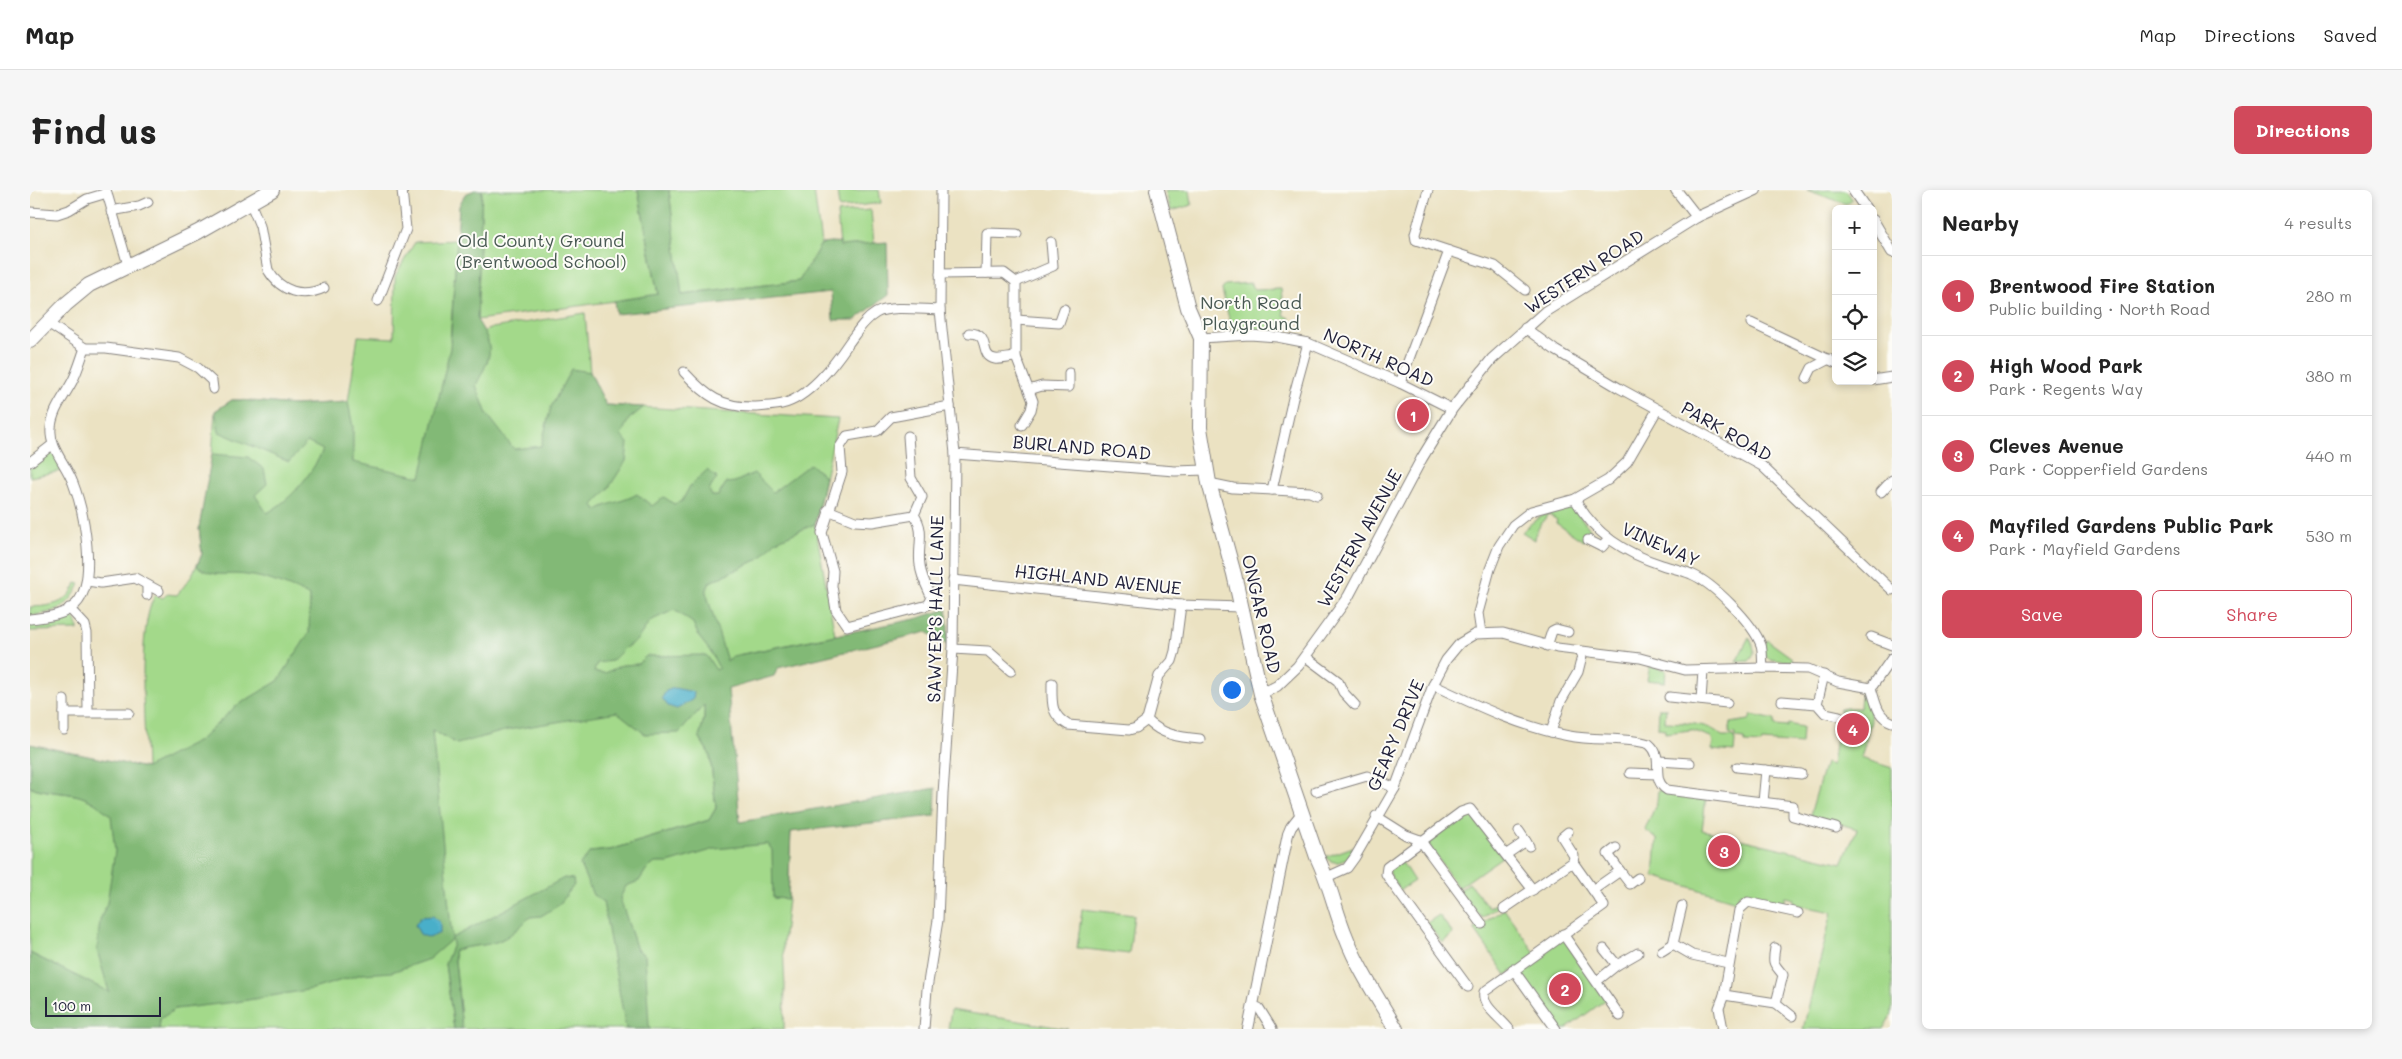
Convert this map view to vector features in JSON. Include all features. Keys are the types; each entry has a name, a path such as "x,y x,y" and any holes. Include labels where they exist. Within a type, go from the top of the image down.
{"main road":[{"path":"30,341 89,285 198,232 272,190"},
{"name":"ONGAR ROAD","path":"1157,190 1188,308 1201,338 1200,428 1207,476 1232,565 1261,694 1302,813 1327,877 1335,910 1347,940 1396,1029"}],"street":[{"path":"378,301 406,229 402,190"},
{"name":"SAWYER'S HALL LANE","path":"924,1029 927,989 938,920 942,804 953,649 955,454 940,310 941,190"},
{"path":"1428,190 1414,236 1416,240 1495,266 1525,290"},
{"path":"1676,190 1697,217"},
{"name":"WESTERN ROAD","path":"1452,408 1492,360 1525,328 1546,311 1697,217 1756,190"},
{"path":"1853,190 1863,205"},
{"path":"30,212 57,214 106,192 128,265"},
{"path":"111,211 139,206 148,202"},
{"path":"250,202 260,226 268,270 271,275 298,293 311,293 324,288"},
{"path":"1877,227 1892,252"},
{"path":"986,273 988,233 1017,234"},
{"path":"1016,282 1053,266 1051,242"},
{"path":"1400,383 1449,251"},
{"path":"940,274 1004,273 1016,282"},
{"path":"1016,282 1016,357 1032,401 1032,410 1022,425"},
{"path":"1016,320 1059,323 1064,308"},
{"path":"684,372 703,392 721,402 749,407 784,404 803,394 826,373 862,324 877,312 888,310 940,310"},
{"path":"48,322 85,348 106,348 180,358 198,368 212,381 213,389"},
{"path":"1751,323 1782,340 1832,361"},
{"name":"PARK ROAD","path":"1525,328 1555,350 1657,410 1762,466 1892,590"},
{"path":"969,333 980,335 984,340 986,352 990,356 995,358 1016,357"},
{"name":"NORTH ROAD","path":"1201,338 1250,335 1277,337 1308,343 1452,408"},
{"path":"1272,490 1308,343"},
{"path":"30,619 52,617 76,604 87,582 83,518 74,483 52,445 50,427 59,402 73,380 85,348"},
{"path":"1807,378 1812,368 1832,361"},
{"path":"1029,390 1042,386 1068,387 1069,373"},
{"path":"1877,379 1892,377"},
{"path":"914,515 920,522 922,533 920,564 923,578 932,598 928,606 847,626 836,610 832,586 833,571 822,533 842,472 840,447 848,436 877,431 891,417 950,406"},
{"name":"WESTERN AVENUE","path":"1261,694 1282,682 1306,657 1354,589 1413,473 1452,408"},
{"path":"1657,410 1626,462 1599,487 1575,499 1531,511 1521,517 1504,537 1495,554 1478,613 1481,633 1503,633 1547,646 1626,656 1685,670 1808,669 1838,682 1871,688"},
{"path":"908,436 912,478 922,497 914,515"},
{"path":"30,462 52,445"},
{"name":"BURLAND ROAD","path":"955,454 1175,471 1207,476 1233,488 1318,495"},
{"path":"1881,492 1892,480"},
{"name":"VINEWAY","path":"1575,499 1590,522 1609,539 1643,558 1693,574 1711,588 1752,629 1761,646 1762,668"},
{"path":"828,510 855,521 872,522 914,515"},
{"path":"1588,540 1602,547 1609,539"},
{"path":"87,582 101,583 135,578 159,590"},
{"name":"HIGHLAND AVENUE","path":"953,580 1181,604 1240,607"},
{"path":"147,585 147,595"},
{"path":"1052,683 1053,711 1060,720 1068,725 1129,730 1136,728 1147,720 1159,676 1172,661 1181,604"},
{"path":"69,608 85,625 88,712"},
{"path":"1547,646 1552,631 1556,629 1568,632"},
{"name":"GEARY DRIVE","path":"1327,877 1339,873 1350,864 1376,816 1395,788 1433,685 1453,650 1467,638 1481,633"},
{"path":"1871,638 1892,645"},
{"path":"953,649 988,652 1012,671"},
{"path":"1551,732 1561,701 1578,672 1583,652"},
{"path":"1306,657 1338,681 1355,705"},
{"path":"1871,688 1892,658"},
{"path":"1702,700 1703,670"},
{"path":"1817,704 1824,675"},
{"path":"1433,685 1509,720 1551,732 1583,738 1649,744 1659,761 1657,774 1661,785 1667,790 1793,806 1792,816 1836,828"},
{"path":"1871,688 1879,714 1882,718 1892,722"},
{"path":"1669,697 1727,703"},
{"path":"64,700 64,730"},
{"path":"1782,701 1817,704 1825,713 1839,716"},
{"path":"64,713 129,713"},
{"path":"1147,720 1161,732 1200,739"},
{"path":"1627,742 1629,732"},
{"path":"1659,761 1690,763"},
{"path":"1737,767 1801,774"},
{"path":"1763,802 1766,770"},
{"path":"1630,773 1657,774"},
{"path":"1316,791 1368,776 1395,788"},
{"path":"1468,987 1386,876 1385,870 1389,864 1461,812 1470,809 1507,854 1533,890"},
{"path":"1248,1029 1288,834 1302,813"},
{"path":"1376,816 1406,835 1420,840 1482,924"},
{"path":"1507,854 1528,843 1519,831"},
{"path":"1509,1029 1500,1016 1492,1011 1483,996 1484,992 1513,969 1604,906 1573,862 1574,856 1562,837 1568,832"},
{"path":"1616,848 1608,854 1620,871 1630,884 1638,878"},
{"path":"1504,908 1573,862"},
{"path":"1593,890 1620,871"},
{"path":"1723,1029 1720,1008 1724,995 1738,913 1744,904 1748,902 1798,913"},
{"path":"1662,950 1673,944 1682,906"},
{"path":"1564,934 1620,1016"},
{"path":"1673,944 1692,955 1728,963"},
{"path":"1775,948 1772,961 1783,975 1776,1003"},
{"path":"1604,949 1617,965"},
{"path":"1597,981 1617,965 1638,953"},
{"path":"1513,969 1556,1029"},
{"path":"1724,995 1776,1003 1792,1016"},
{"path":"1254,1006 1259,1008 1272,1029"}],"green space":[{"path":"475,190 482,190 477,320 487,338 489,352 485,367 476,385 487,414 514,449 541,446 551,407 571,369 590,372 606,405 644,407 629,419 621,435 628,443 626,461 608,489 593,505 597,510 637,494 652,506 664,497 674,504 682,501 690,486 707,470 717,478 709,490 712,496 718,496 726,483 735,482 754,473 773,492 810,464 825,477 815,524 776,541 759,559 710,582 706,592 727,661 733,656 915,619 947,609 949,646 927,632 778,668 774,676 728,689 740,822 936,788 935,816 791,832 788,899 773,898 772,850 768,844 715,849 668,863 655,863 646,870 639,881 626,886 620,898 637,950 645,955 649,1026 652,1029 626,1029 603,902 593,895 580,865 590,852 610,850 709,820 716,808 710,755 699,737 704,719 704,705 679,733 645,734 617,712 508,730 457,744 432,730 452,938 564,878 573,879 574,885 559,905 541,916 530,917 506,937 491,944 454,951 462,1029 454,1029 445,964 453,944 452,939 429,959 392,972 362,974 313,989 236,1002 175,1009 160,1019 159,1029 30,1029 30,953 109,992 97,950 100,920 107,903 115,851 111,816 100,807 90,800 72,794 30,787 30,744 146,768 199,741 236,706 278,681 309,633 310,596 270,580 239,574 215,574 197,566 202,554 199,528 212,454 248,457 264,469 267,484 255,495 267,513 276,508 300,486 313,469 323,450 307,442 289,462 219,432 215,411 232,400 294,405 348,402 353,427 353,462 421,477 450,348 459,206 465,194","holes":["674,610 693,623 699,637 710,651 719,668 716,670 706,655 646,656 638,664 622,665 605,673 594,672 597,663 612,661 625,648 637,640 650,621"]},
{"name":"Old County Ground (Brentwood School)","path":"482,190 638,190 658,295 477,320"},
{"path":"638,190 669,190 682,295 799,281 821,244 840,242 840,246 887,242 888,295 855,320 833,320 831,292 616,314 614,301 658,294"},
{"path":"669,190 814,190 821,244 800,281 681,295"},
{"path":"837,190 879,190 881,203 839,208"},
{"path":"1165,190 1190,190 1192,205 1171,211"},
{"path":"1807,190 1846,190 1852,199 1846,204"},
{"path":"871,210 874,244 840,246 837,213"},
{"path":"457,240 450,341 460,341 492,328 585,313 590,372 606,405 838,419 815,524 835,635 733,656 706,679 704,719 699,737 710,755 716,808 709,820 610,850 591,852 580,865 590,884 650,855 791,827 788,899 783,945 784,1029 462,1029 454,951 445,964 454,1029 159,1029 160,1019 30,953 30,787 81,796 100,806 111,815 130,765 146,768 143,703 145,631 155,595 163,598 167,594 177,595 191,577 202,554 199,528 211,470 215,411 232,400 294,405 348,402 358,336 394,338 395,276 415,242"},
{"name":"North Road Playground","path":"1251,283 1255,290 1281,289 1284,315 1290,318 1285,329 1277,337 1233,335 1222,290 1225,285"},
{"path":"52,445 67,470 30,477 30,462"},
{"path":"1568,507 1577,513 1590,529 1583,541 1556,523 1557,520 1548,514 1536,532 1535,540 1522,532 1543,516 1555,511"},
{"path":"76,583 80,584 66,604 54,611 30,616 30,607 58,603 68,596"},
{"path":"67,615 76,620 78,630 30,631 30,623 48,622"},
{"path":"1749,637 1754,653 1752,658 1749,661 1736,662"},
{"path":"1767,640 1792,658 1792,661 1769,659 1764,653"},
{"path":"1650,666 1666,670 1665,682 1647,680"},
{"path":"1861,693 1868,696 1871,721 1861,758 1892,768 1892,1014 1883,1029 1803,1029 1832,912 1793,904 1794,899 1785,897 1783,904 1739,894 1736,901 1654,876 1657,839 1645,830 1657,802 1658,790 1706,798 1702,830 1842,863 1857,829 1810,815 1825,763 1832,765 1840,708 1860,708"},
{"path":"1659,708 1666,708 1665,722 1695,724 1710,728 1722,736 1733,736 1735,741 1734,752 1712,750 1713,742 1711,737 1691,730 1665,733 1665,729 1658,728"},
{"path":"1752,715 1775,720 1775,726 1787,727 1788,724 1802,727 1801,744 1762,741 1761,744 1745,743 1745,739 1735,738 1735,734 1729,733 1731,723 1749,720"},
{"path":"1471,813 1502,857 1458,888 1427,842 1462,815"},
{"path":"1353,847 1349,856 1342,861 1334,862 1325,857"},
{"path":"1400,859 1414,881 1400,890 1391,877 1389,869"},
{"path":"1469,883 1489,908 1497,903 1499,906 1482,918 1458,891"},
{"path":"1082,909 1134,915 1129,954 1077,948"},
{"path":"1504,909 1536,954 1563,934 1608,998 1566,1029 1556,1029 1514,970 1506,975 1474,929"},
{"path":"1439,915 1453,934 1442,943 1427,923"},
{"path":"951,1010 1068,1029 948,1029"}],"water":[{"path":"674,688 694,692 693,699 677,709 668,706 662,698 666,691"},
{"path":"433,916 440,923 440,933 429,938 420,934 415,925 421,917"}],"place":[{"name":"Brentwood Fire Station","path":"1413,415"},
{"name":"Mayfiled Gardens Public Park","path":"1853,729"},
{"name":"Cleves Avenue","path":"1724,851"},
{"name":"High Wood Park","path":"1565,989"}]}
